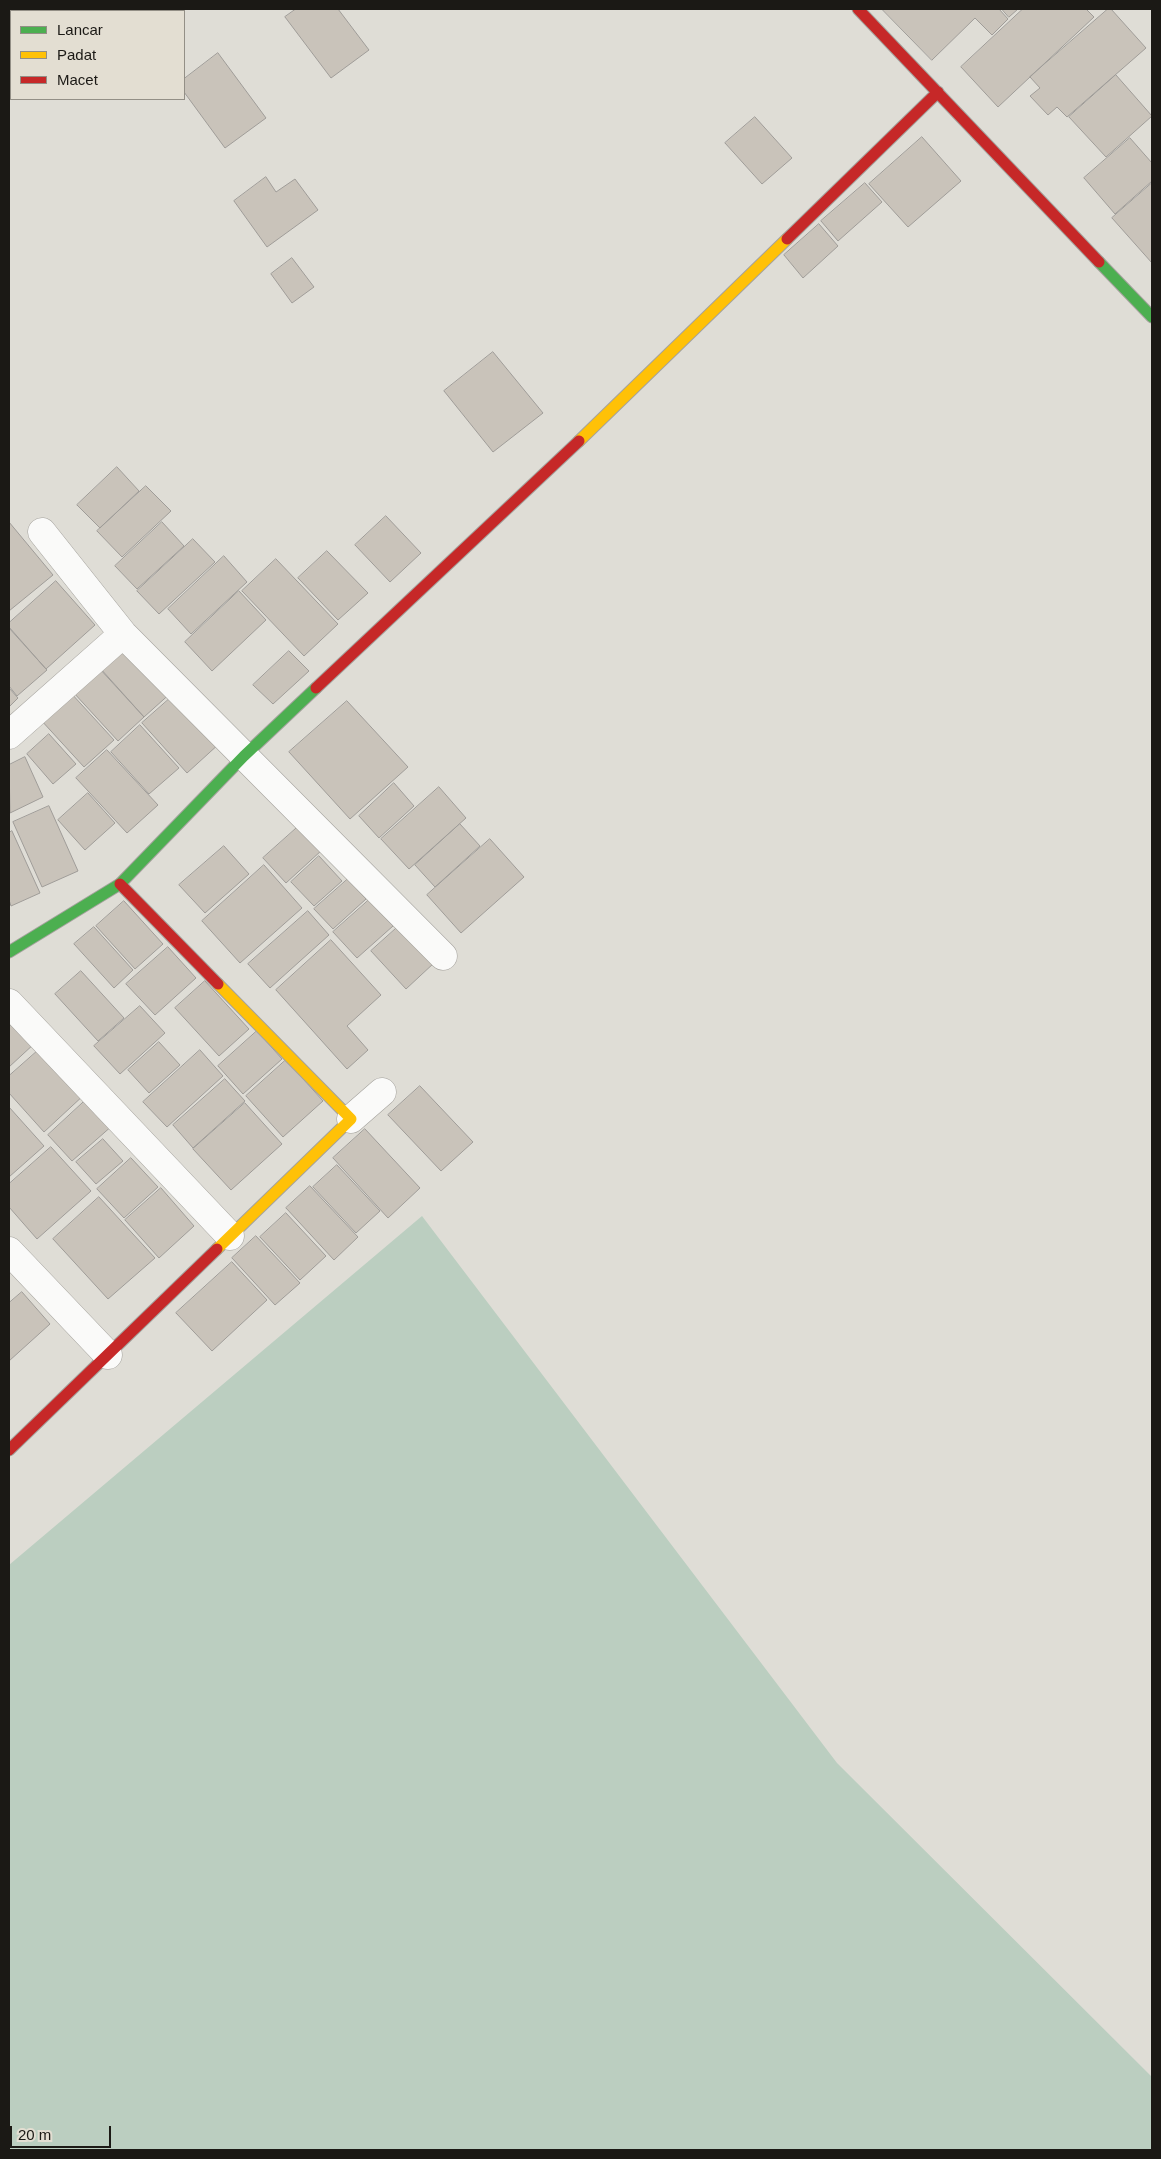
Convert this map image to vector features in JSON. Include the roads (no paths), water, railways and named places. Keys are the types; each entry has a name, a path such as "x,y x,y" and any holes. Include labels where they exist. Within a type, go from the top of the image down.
{"street":[{"path":"858,9 1152,317"},
{"path":"9,952 120,884 244,756 595,425 938,92"},
{"path":"42,532 123,634 443,956"},
{"path":"9,735 123,634"},
{"path":"120,884 351,1119"},
{"path":"9,1003 230,1236"},
{"path":"9,1450 351,1119 382,1092"},
{"path":"9,1251 108,1355"}]}
